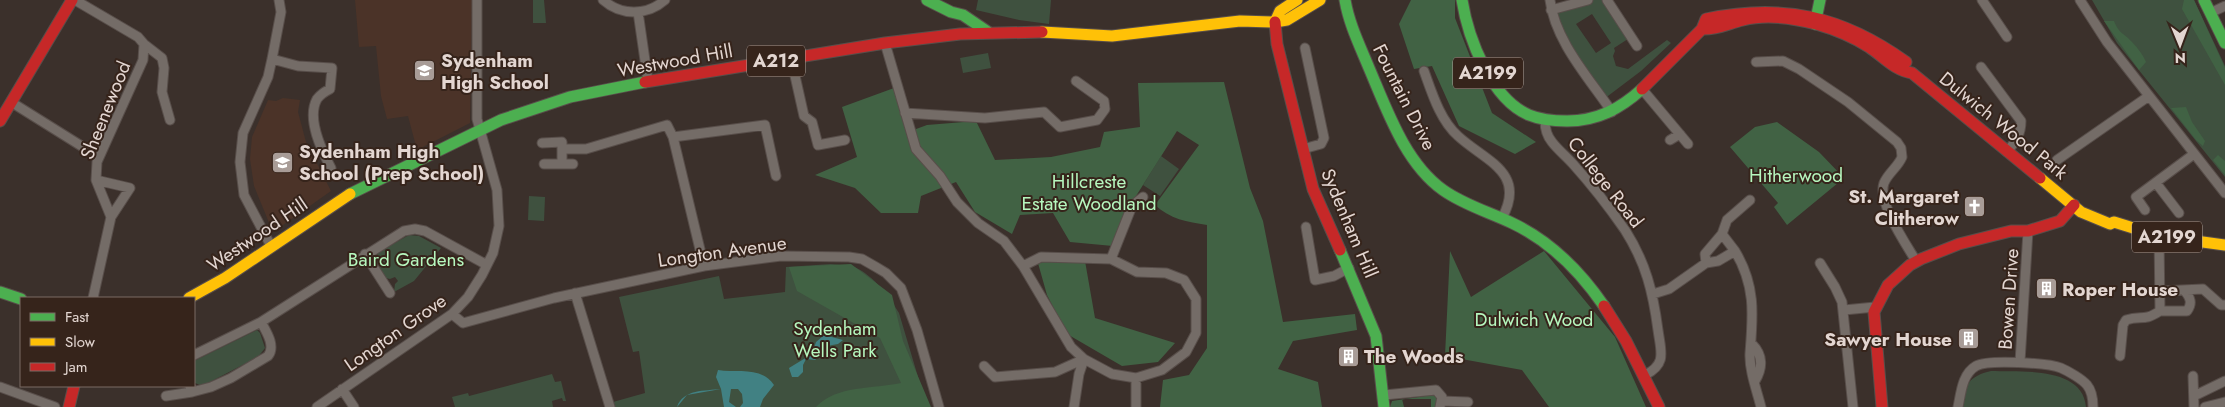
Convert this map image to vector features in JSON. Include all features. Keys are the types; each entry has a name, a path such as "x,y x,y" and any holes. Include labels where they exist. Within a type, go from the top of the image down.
{"main road":[{"path":"0,121 74,0"},
{"path":"927,0 951,12 974,18 1004,32"},
{"path":"1275,22 1280,11 1298,0"},
{"name":"Westwood Hill","path":"191,297 225,278 349,195 501,120 570,97 791,58 885,43 960,34 1045,32 1112,36 1240,21 1275,22 1287,20 1307,6 1320,0"},
{"name":"Fountain Drive","path":"1346,0 1350,22 1387,107 1404,142 1423,170 1441,189 1502,218 1548,245 1589,285 1604,303 1623,333 1645,375"},
{"name":"A2199","path":"1462,0 1474,46 1496,90 1508,102 1529,116 1545,121"},
{"path":"2204,0 2225,43"},
{"name":"Dulwich Wood Park","path":"1545,121 1596,118 1612,112 1622,106 1642,88 1685,44 1702,30 1706,19 1725,9 1748,3 1819,5 1879,42 1910,65 1912,73"},
{"path":"1815,24 1819,5"},
{"path":"951,12 960,34"},
{"path":"963,15 988,32"},
{"name":"Dulwich Wood Park","path":"1702,30 1714,30 1744,19 1769,17 1815,24 1868,47 1904,72 1912,73 2074,205 2086,205 2112,217 2114,222 2159,236 2225,246"},
{"name":"Sydenham Hill","path":"1275,22 1278,47 1313,189 1349,268 1376,336 1384,407"},
{"path":"1882,407 1874,318 1875,307 1888,285 1916,261 1976,239 2011,231 2028,230 2060,221 2074,205"},
{"path":"0,292 20,300"},
{"path":"1645,375 1659,407"},
{"path":"69,407 74,387"}],"street":[{"name":"Sheenewood","path":"74,0 138,37 144,44 143,60 99,156 96,180 110,217"},
{"path":"271,246 244,195 240,162 243,133 268,76 281,12 279,0"},
{"name":"Longton Grove","path":"317,407 452,314 468,297 487,265 497,240 497,190 477,119 477,0"},
{"path":"603,0 623,11 638,12 649,10 665,0"},
{"path":"1550,0 1551,10 1566,44 1612,112"},
{"path":"1551,10 1588,0"},
{"path":"1606,0 1637,46"},
{"path":"1982,0 2007,37"},
{"path":"2080,0 2107,42 2225,193"},
{"path":"2210,13 2225,6"},
{"path":"638,12 648,82"},
{"path":"885,43 916,149 940,176 957,202 978,223 1004,241 1023,266 1072,347 1084,359 1112,374 1136,378 1162,370 1186,352 1196,333 1196,299 1184,280 1166,273 1138,272 1111,259 1041,257 1023,266"},
{"path":"144,44 162,58 164,68 162,92 170,120"},
{"path":"1303,148 1321,144 1324,138 1305,48"},
{"path":"272,58 298,66 332,68 330,89 318,98 314,109 315,131 331,168"},
{"path":"791,58 804,116 812,122 818,145 845,140"},
{"path":"1756,62 1783,61 1799,70 1848,102 1897,142 1901,148 1902,157 1886,178 1882,192 1886,205 1916,261"},
{"path":"1981,67 2021,121 2021,131 2007,152"},
{"path":"1424,71 1436,104 1457,135 1506,174 1510,194 1509,204 1502,218"},
{"path":"905,113 985,118 1044,112 1060,127 1097,120 1106,109 1104,101 1076,81"},
{"path":"1642,88 1688,144"},
{"path":"2057,160 2148,96"},
{"path":"11,102 83,147"},
{"name":"College Road","path":"1545,121 1545,128 1551,141 1574,165 1625,230 1646,269 1653,294 1662,358 1656,369 1645,375"},
{"path":"562,149 586,149 667,125 673,137 704,266"},
{"path":"673,137 765,125 776,176"},
{"path":"1670,140 1680,134"},
{"path":"542,142 562,142 562,164"},
{"path":"2145,210 2136,197 2194,154"},
{"path":"544,164 573,164"},
{"name":"Sheenewood","path":"94,297 110,217 130,188 96,180"},
{"path":"2156,183 2179,213"},
{"path":"1111,259 1132,206 1143,197"},
{"path":"1706,263 1705,254 1722,234 1727,220 1750,200"},
{"path":"1306,227 1315,280 1334,276 1349,268"},
{"path":"195,355 261,322 398,234 415,229 425,231 487,265"},
{"name":"Bowen Drive","path":"2028,230 2020,362 2060,367 2087,384 2093,396 2093,407"},
{"path":"1722,234 1747,271 1751,285 1751,369 1756,381 1761,407"},
{"path":"2159,236 2160,311"},
{"path":"1653,294 1669,289 1706,263 1718,261 1735,251"},
{"path":"365,254 390,292"},
{"name":"Longton Avenue","path":"452,314 463,323 575,293 704,266 781,256 833,256 862,259 886,273 900,288 905,297 939,407"},
{"path":"1820,263 1840,294 1844,310 1853,407"},
{"path":"2160,291 2203,289 2221,305 2225,305"},
{"path":"2120,356 2123,325 2126,320 2132,318 2144,320 2160,311 2187,311 2191,306 2191,300 2184,290"},
{"path":"575,293 610,407"},
{"path":"1844,310 1875,307"},
{"path":"166,396 224,381 268,356 270,353 270,341 261,322"},
{"path":"984,366 995,377 1055,372 1084,359"},
{"path":"1074,407 1079,374 1084,359"},
{"path":"1958,407 1964,379 1976,366 1989,363 2020,362"},
{"path":"2193,376 2194,407"},
{"path":"1136,378 1136,407"},
{"path":"2194,396 2225,381"},
{"path":"0,387 56,407"},
{"path":"342,389 354,407"},
{"path":"1384,394 1436,390 1441,394 1441,404 1468,402"},
{"path":"2205,407 2225,402"}],"shaded area":[{"name":"Sydenham High School","path":"355,0 472,0 470,123 417,150 408,116 387,119 381,96 376,46 359,47"},
{"name":"Sydenham High School (Prep School)","path":"283,98 300,100 298,112 306,142 331,191 276,230 272,230 254,186 250,159 252,137 268,100 276,101"}],"green space":[{"path":"533,0 544,0 546,23 533,23"},
{"path":"978,0 1051,0 1049,24 1019,20 976,10"},
{"path":"1411,0 1455,0 1455,18 1492,113 1536,142 1515,154 1459,126 1432,66 1414,69 1399,24"},
{"path":"1588,0 1606,0 1631,37 1614,48 1613,56 1616,66 1628,69 1667,40 1671,43 1641,71 1604,99 1566,44 1551,10","holes":["1592,14 1611,43 1596,53 1576,24"]},
{"path":"2092,0 2194,0 2225,66 2225,177 2117,43"},
{"path":"2184,0 2194,0 2225,68 2225,85 2182,9"},
{"path":"2104,21 2114,21 2120,31 2140,52 2146,62 2139,70"},
{"path":"988,53 991,68 963,73 960,58"},
{"name":"Hillcreste Estate Woodland","path":"1224,82 1250,188 1263,221 1283,322 1355,314 1357,330 1293,341 1278,369 1318,382 1322,407 1160,407 1163,380 1189,375 1207,348 1207,225 1173,217 1155,205 1199,145 1177,131 1131,204 1113,246 1070,242 1053,213 1020,215 1012,234 975,212 956,182 921,196 918,213 881,213 855,188 815,175 857,157 842,107 894,88 908,132 927,125 976,121 995,160 1051,157 1100,147 1104,132 1140,127 1138,83"},
{"path":"2186,107 2192,122 2205,141 2203,146 2171,108"},
{"name":"Hitherwood","path":"1777,122 1819,152 1844,178 1787,225 1774,207 1778,203 1730,147 1755,127"},
{"path":"2218,155 2225,161 2225,175 2213,160"},
{"path":"1161,156 1179,169 1160,196 1143,185"},
{"path":"529,196 545,197 544,221 528,220"},
{"name":"Baird Gardens","path":"409,235 419,236 441,248 414,281 394,292 395,284 398,281 395,277 386,278 377,264 376,257 379,252"},
{"name":"Dulwich Wood","path":"1450,251 1471,297 1544,251 1615,337 1646,407 1549,407 1522,370 1445,356"},
{"path":"1036,256 1085,261 1095,318 1175,343 1158,362 1122,366 1067,334 1047,295"},
{"name":"Sydenham Wells Park","path":"831,264 851,266 866,273 879,285 895,306 899,313 927,407 614,407 613,402 645,393 639,351 633,352 619,297 719,276 724,299 785,292 786,267"},
{"path":"851,264 892,295 903,341 931,407 816,407 824,400 845,391 901,383 880,338 797,291 789,267"},
{"path":"257,330 260,333 265,348 258,357 206,384 200,385 195,383 195,361"},
{"path":"1991,371 2033,372 2062,378 2074,384 2082,394 2086,407 1963,407 1966,387 1969,383 1977,376"},
{"path":"552,374 555,382 561,381 566,401 563,401 562,398 552,401 553,407 455,407 452,397 468,393 469,396"},
{"path":"1432,395 1439,398 1435,407 1431,407 1431,399 1405,399"},
{"path":"1402,399 1404,407 1390,407 1392,401"}],"water":[{"path":"823,336 843,340 838,344 827,346 815,360 806,359 803,365 803,372 798,377 792,377 789,368 812,354 816,342"},
{"path":"718,370 756,373 769,379 774,385 763,399 760,407 740,407 743,403 742,394 738,389 731,389 729,402 736,407 724,407 721,389 716,377"},
{"path":"721,389 688,395 695,392"}],"traffic: fast":[{"path":"927,0 951,12 963,15 988,32"},
{"path":"1345,0 1355,35 1390,118 1398,135 1418,165 1430,179 1451,195 1526,230 1551,248 1585,281 1604,306"},
{"path":"1462,0 1476,49 1493,82 1503,96 1515,107 1529,115 1557,121 1588,119 1617,108 1642,89"},
{"path":"1815,24 1820,0"},
{"path":"2204,0 2225,43"},
{"path":"350,194 501,120 570,97 645,82"},
{"path":"1340,250 1376,336 1384,407"},
{"path":"0,292 20,299"}],"traffic: slow":[{"path":"1275,22 1280,11 1297,0"},
{"path":"1042,32 1112,36 1240,21 1275,22 1287,20 1320,0"},
{"path":"2040,178 2081,212 2110,224 2114,222 2159,236 2225,245"},
{"path":"191,297 225,278 350,194"}],"traffic: jam":[{"path":"0,121 72,0"},
{"path":"1642,89 1702,29 1706,19 1734,14 1761,12 1811,17 1859,34 1906,62"},
{"path":"1702,29 1752,18 1771,17 1807,22 1843,34 1869,47 1894,66 1912,73 2040,178"},
{"path":"1275,22 1277,44 1313,189 1340,250"},
{"path":"645,82 885,43 960,34 1042,32"},
{"path":"1882,407 1874,312 1888,285 1910,265 1921,259 1959,244 2011,231 2028,231 2060,221 2074,205"},
{"path":"1604,306 1626,341 1659,407"},
{"path":"69,407 74,387"}],"place":[{"name":"Sydenham High School","path":"425,71"},
{"name":"Sydenham High School (Prep School)","path":"283,162"},
{"name":"St. Margaret Clitherow","path":"1975,207"},
{"name":"Roper House","path":"2046,289"},
{"name":"Sawyer House","path":"1968,339"},
{"name":"The Woods","path":"1348,356"}]}
